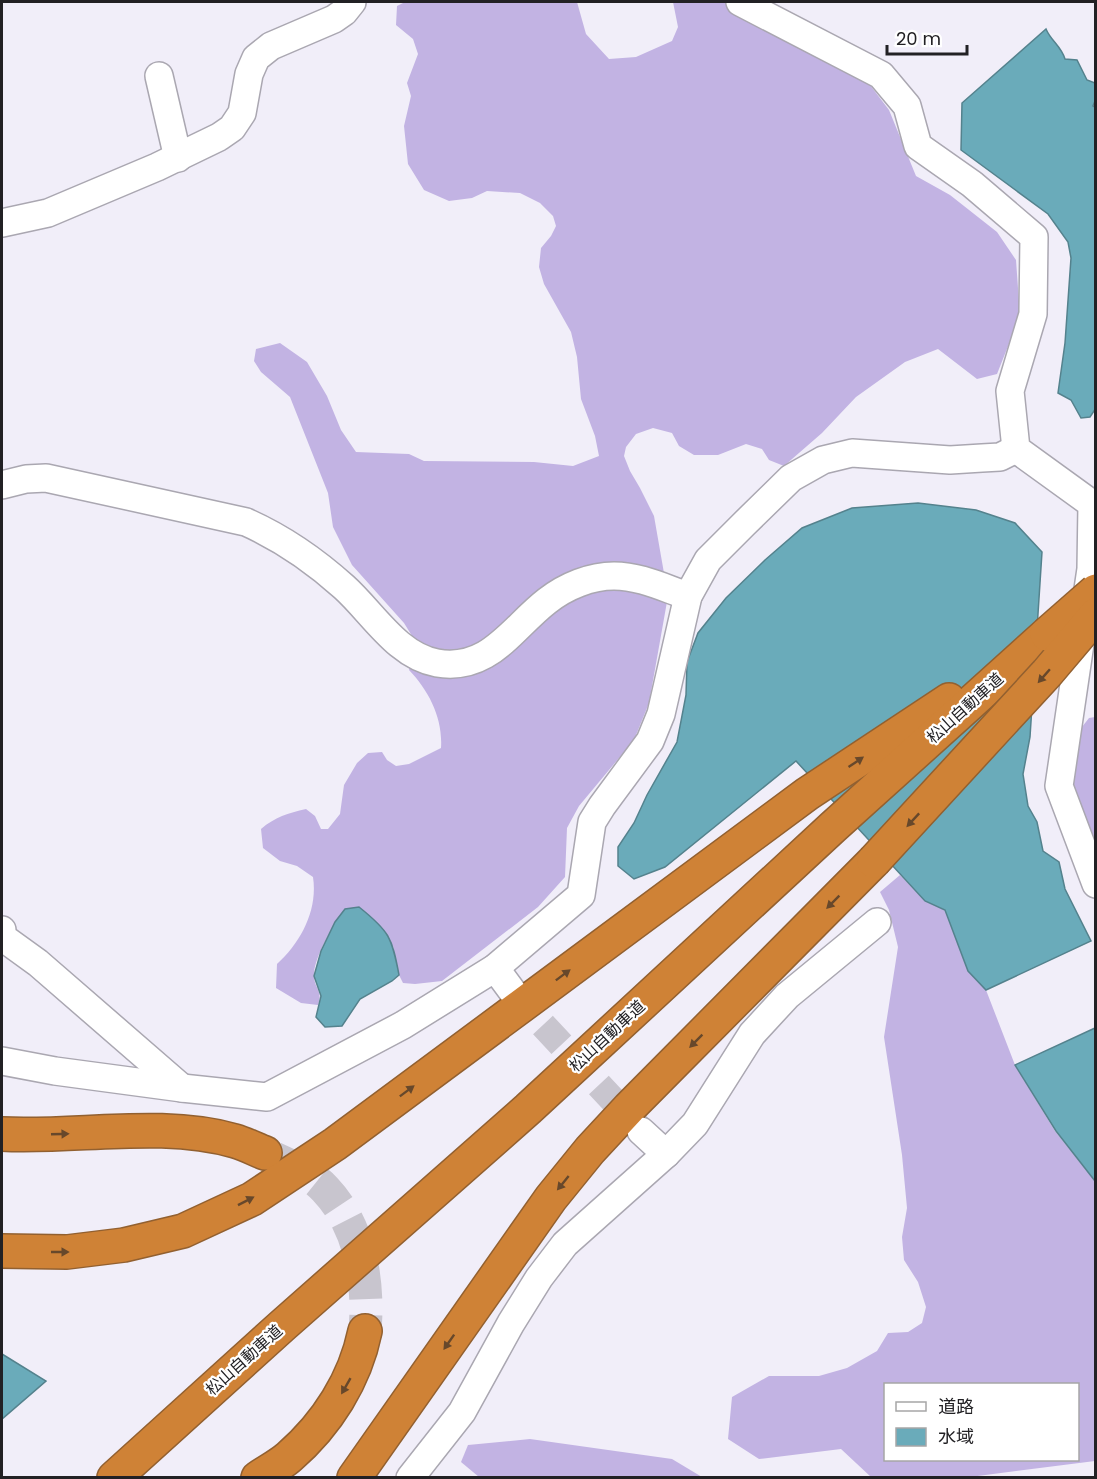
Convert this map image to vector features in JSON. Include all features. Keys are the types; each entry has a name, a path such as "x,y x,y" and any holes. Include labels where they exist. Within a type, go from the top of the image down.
{"highway":[{"name":"松山自動車道","path":"114,1478 528,1109 833,827 1095,591"},
{"path":"354,1478 544,1207 590,1150 874,861 1039,681 1095,615"},
{"path":"2,1251 67,1252 124,1245 183,1231 252,1198 334,1144 807,794 1047,634"},
{"path":"2,1134 160,1132 202,1135 236,1141 265,1153"},
{"path":"258,1478 288,1458 310,1437 327,1415 349,1383 360,1354 365,1331"}],"street":[{"path":"2,223 48,213 178,158 232,128 242,113 249,74 256,58 271,46 334,19 352,2"},
{"path":"740,2 881,75 907,106 918,146 972,184 1034,237 1033,314 1010,391 1016,449 1092,504 1091,569 1059,786 1095,884"},
{"path":"159,76 178,158"},
{"path":"2,1061 55,1071 267,1097 403,1025 495,968 581,895 592,822 651,741 661,714 688,596 708,560 791,478 823,460 852,453 950,460 1000,457 1016,449"},
{"path":"2,485 26,479 46,478 246,522 274,535 300,552 344,587 397,641 420,658 439,663 465,663 484,655 506,640 547,601 587,580 613,576 640,578 688,596"},
{"path":"1073,694 1095,668"},
{"path":"410,1478 462,1412 511,1323 539,1278 565,1244 666,1154 695,1124 752,1034 787,996 877,922"},
{"path":"2,930 2,937 38,963 182,1088"},
{"path":"495,968 515,995"},
{"path":"641,1131 666,1154"}],"shaded area":[{"path":"405,2 577,2 586,34 609,59 636,57 672,41 678,27 673,2 724,2 759,26 870,85 889,110 916,176 950,195 997,232 1016,260 1020,316 997,374 977,379 938,349 905,362 856,397 822,433 784,466 769,460 762,449 746,444 718,455 694,455 679,446 672,433 653,428 636,434 626,447 624,456 654,516 668,596 649,703 634,740 579,806 567,828 565,877 538,907 442,981 403,983 393,946 335,922 314,971 320,996 318,1005 301,1003 276,988 277,964 300,936 310,913 314,889 313,877 297,866 280,861 263,848 261,829 282,816 306,809 315,816 321,829 328,829 340,814 344,785 357,763 368,753 382,752 387,760 396,766 409,764 441,748 440,726 428,696 409,670 417,644 404,623 352,565 333,527 328,493 290,397 261,372 254,361 256,349 280,343 307,362 327,396 341,430 356,452 409,454 424,461 534,462 573,466 599,456 595,436 581,399 577,357 571,332 544,284 539,267 541,248 556,226 553,216 540,203 520,193 487,191 472,198 449,201 424,190 408,164 404,126 411,96 407,83 418,54 413,39 396,25 397,6"},
{"path":"1095,717 1095,846 1072,784 1082,727 1089,718"},
{"path":"900,875 925,901 945,910 968,971 986,990 1015,1065 1055,1131 1095,1181 1095,1461 970,1477 871,1477 841,1449 759,1459 728,1439 732,1397 769,1376 819,1376 847,1368 877,1351 888,1333 908,1332 922,1323 926,1307 918,1282 904,1260 902,1237 907,1208 902,1155 884,1037 898,947 889,910 880,892"},
{"path":"530,1439 672,1459 702,1477 479,1477 461,1462 468,1445"}],"water":[{"path":"1046,29 1065,59 1077,60 1087,80 1095,83 1093,106 1096,108 1096,408 1090,417 1081,418 1071,400 1058,393 1065,343 1071,258 1068,242 1048,214 961,150 962,103"},
{"path":"918,503 976,510 1015,523 1042,552 1030,737 1023,774 1028,806 1037,822 1043,851 1059,862 1065,889 1091,941 986,990 968,971 945,910 925,901 796,761 665,867 634,879 618,866 618,847 634,823 677,742 686,695 687,662 698,633 726,598 802,528 852,508"},
{"path":"359,907 377,922 388,936 399,975 360,999 342,1026 325,1027 316,1017 321,996 314,976 321,951 335,922 345,909"},
{"path":"1095,1028 1095,1181 1056,1131 1015,1065"},
{"path":"2,1354 46,1381 2,1419"}],"tunnel":[{"path":"515,995 639,1128"},
{"path":"274,1158 301,1171 320,1184 347,1220 355,1238 364,1275 365,1331"}]}
